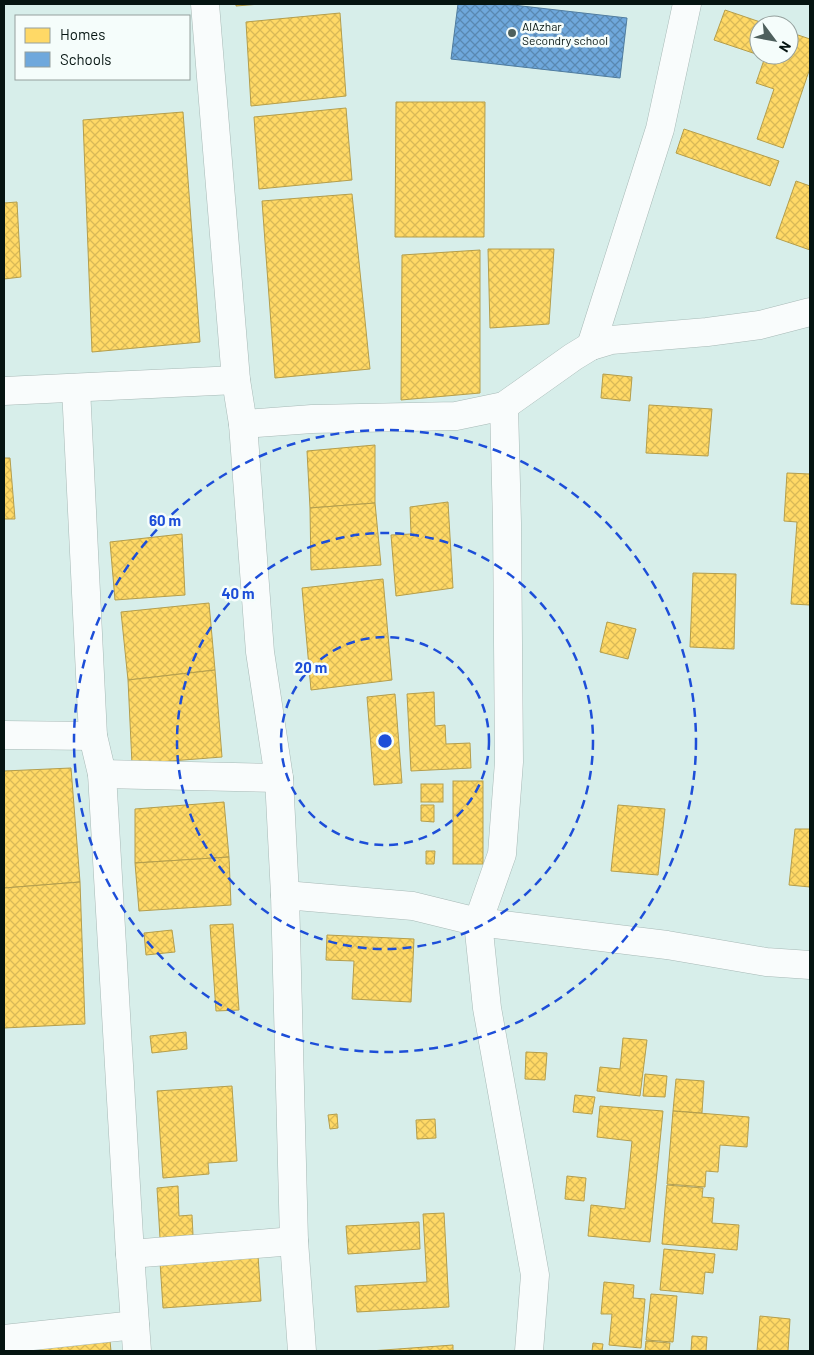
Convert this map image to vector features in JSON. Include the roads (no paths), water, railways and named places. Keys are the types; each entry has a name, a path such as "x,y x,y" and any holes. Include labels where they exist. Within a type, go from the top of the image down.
{"street":[{"path":"205,4 236,380 243,424 260,652 279,778 286,895 294,1241 302,1351"},
{"path":"591,346 660,129 687,4"},
{"path":"243,424 312,419 456,416 504,406 573,357 591,346 611,340 707,332 760,325 810,312"},
{"path":"4,391 236,380"},
{"path":"4,1339 136,1338 102,774 93,736 76,388"},
{"path":"504,406 509,762 502,854 478,922 487,1008 535,1275 529,1351"},
{"path":"4,735 93,736"},
{"path":"102,774 279,778"},
{"path":"286,895 413,906 478,922 667,945 766,962 810,965"},
{"path":"130,1254 294,1241"}],"place":[{"name":"AlAzhar Secondry school","path":"512,33"}]}
